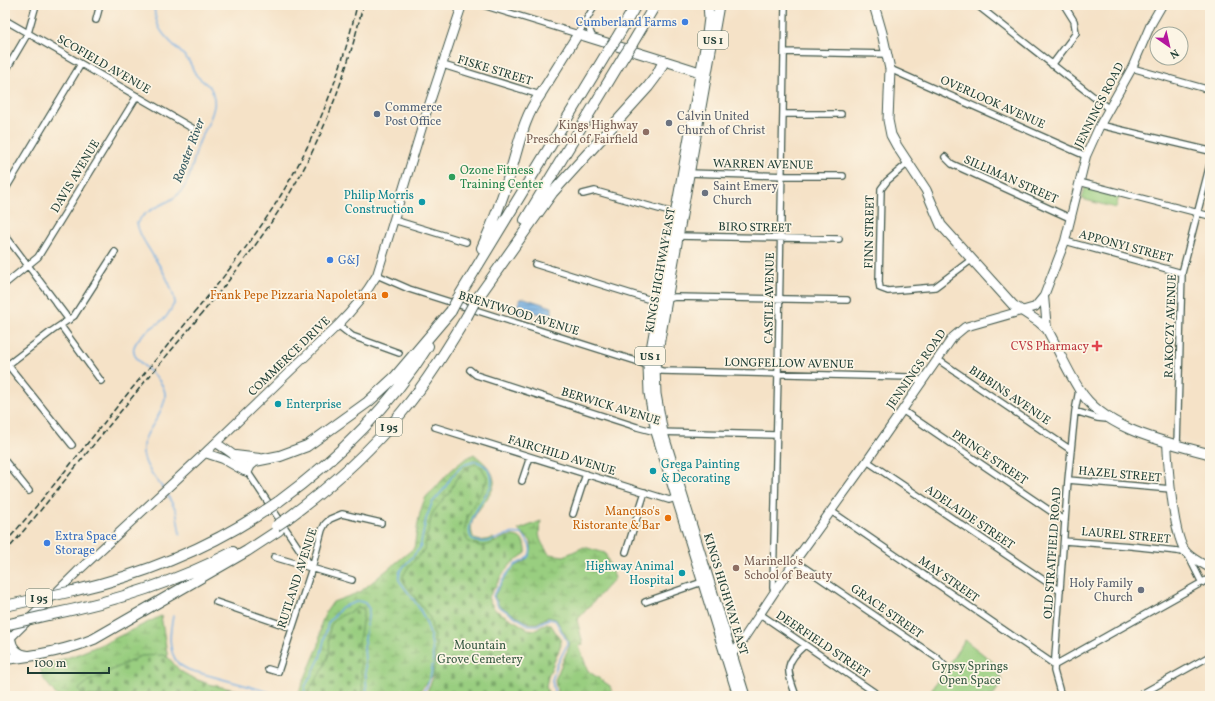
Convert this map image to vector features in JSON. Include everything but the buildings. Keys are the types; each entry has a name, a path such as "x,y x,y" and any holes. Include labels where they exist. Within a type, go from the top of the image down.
{"highway":[{"name":"I 95","path":"5,606 73,591 129,576 176,558 228,534 278,502 323,467 351,441 378,413 414,368 451,311 636,5"},
{"name":"I 95","path":"5,625 113,601 168,582 222,558 277,528 319,494 363,455 402,412 426,380 467,316 656,5"},
{"path":"474,304 543,205 563,180 648,87 657,75 664,61"},
{"path":"458,298 495,221 525,123 531,108 540,95"},
{"path":"247,471 252,462 258,459 289,454 307,446 368,402 395,377 451,311"},
{"path":"235,456 264,458"},
{"path":"5,659 31,657 68,648 102,635 253,548 277,528"},
{"path":"7,640 16,652 31,657"}],"main road":[{"name":"KINGS HIGHWAY EAST","path":"704,74 709,22 708,5"},
{"name":"KINGS HIGHWAY EAST","path":"719,5 697,111 652,367 649,393 659,432 706,581 738,696"},
{"path":"874,5 890,69 888,120 891,135 908,164 926,190 941,225 1013,305 1047,329 1079,390 1100,412 1110,419 1129,428 1167,442 1210,454"},
{"path":"540,95 578,34 704,74"},
{"name":"KINGS HIGHWAY EAST","path":"728,656 745,696"}],"street":[{"path":"5,72 28,33 36,5"},
{"path":"96,20 100,5"},
{"name":"COMMERCE DRIVE","path":"7,640 77,572 205,453 356,307 377,275 426,114 462,5"},
{"path":"483,5 578,34 595,5"},
{"name":"CASTLE AVENUE","path":"775,591 773,588 785,5"},
{"path":"977,5 1109,109"},
{"path":"1052,65 1076,32 1074,21 1064,5"},
{"name":"JENNINGS ROAD","path":"728,656 738,647 795,561 953,337 965,327 1035,307 1044,296 1065,241 1086,156 1100,125 1132,68 1151,24 1162,5"},
{"name":"SCOFIELD AVENUE","path":"5,20 192,128"},
{"path":"586,20 593,39"},
{"path":"784,52 887,54"},
{"path":"5,190 81,64"},
{"name":"FISKE STREET","path":"443,65 540,95"},
{"path":"1132,68 1210,90"},
{"name":"OVERLOOK AVENUE","path":"890,69 1086,156"},
{"name":"DAVIS AVENUE","path":"5,284 38,258 137,96"},
{"path":"783,114 841,114"},
{"path":"1100,125 1210,151"},
{"name":"SILLIMAN STREET","path":"945,157 952,164 1070,218"},
{"name":"FINN STREET","path":"908,164 887,181 881,189 880,288 888,291 935,287 971,260"},
{"name":"RAKOCZY AVENUE","path":"1177,445 1182,272 1210,164"},
{"name":"WARREN AVENUE","path":"686,173 843,176"},
{"path":"1079,182 1210,216"},
{"path":"583,194 595,191 679,214"},
{"path":"394,220 466,242"},
{"path":"5,235 69,320"},
{"name":"BIRO STREET","path":"675,236 839,239"},
{"name":"APPONYI STREET","path":"1065,241 1182,272"},
{"path":"72,445 6,366 74,316 115,252"},
{"path":"535,264 654,301 675,297 847,300"},
{"name":"BRENTWOOD AVENUE","path":"377,275 406,289 652,367"},
{"path":"1044,296 1047,329"},
{"path":"338,325 352,336 399,353"},
{"path":"61,326 101,381"},
{"name":"BIBBINS AVENUE","path":"937,359 1071,450"},
{"name":"LONGFELLOW AVENUE","path":"652,367 662,371 909,377 922,382"},
{"name":"BERWICK AVENUE","path":"470,370 476,375 637,427 659,432 776,435"},
{"name":"OLD STRATFIELD ROAD","path":"1061,696 1055,677 1055,665 1068,480 1075,411 1079,390"},
{"name":"PRINCE STREET","path":"902,410 1065,521"},
{"path":"1075,411 1097,418 1110,419"},
{"name":"FAIRCHILD AVENUE","path":"435,427 670,500 680,497"},
{"path":"216,442 235,456 245,466 312,568"},
{"path":"1167,442 1171,489 1179,538 1202,583"},
{"path":"205,453 223,459 244,471 247,471"},
{"path":"522,481 530,457"},
{"path":"5,461 29,491"},
{"name":"ADELAIDE STREET","path":"867,461 1060,591"},
{"path":"573,514 586,474"},
{"name":"HAZEL STREET","path":"1068,480 1171,489"},
{"path":"626,552 646,492"},
{"name":"MAY STREET","path":"831,511 1055,665"},
{"name":"RUTLAND AVENUE","path":"268,669 278,672 312,568 322,530 330,519 342,514 381,523"},
{"name":"LAUREL STREET","path":"1064,541 1131,546 1187,553"},
{"path":"1187,553 1210,568"},
{"path":"274,557 352,580"},
{"name":"GRACE STREET","path":"795,561 937,658 946,666"},
{"path":"1055,665 1210,578"},
{"path":"645,602 706,581"},
{"path":"216,602 292,628"},
{"name":"DEERFIELD STREET","path":"760,614 874,692"},
{"path":"796,696 788,674 790,661 794,654 805,645"},
{"path":"1138,696 1146,694 1210,656"}],"green space":[{"path":"1085,187 1119,196 1116,208 1082,199"},
{"path":"474,454 484,462 492,473 494,481 490,494 473,520 471,527 472,534 475,539 478,540 493,538 499,549 438,670 415,696 295,696 298,694 319,645 321,624 326,612 333,602 360,592 414,548 419,516 426,497 445,476"},
{"name":"Mountain Grove Cemetery","path":"475,464 481,467 487,477 486,483 466,521 465,537 469,542 479,546 491,544 502,538 510,536 516,536 525,544 526,553 513,562 505,571 488,598 495,610 528,629 536,630 547,623 551,625 560,639 561,645 548,676 546,687 549,696 425,696 433,678 436,648 430,618 404,582 403,576 409,566 424,550 432,514 449,494 455,481 465,468"},
{"path":"541,521 539,535 543,546 549,554 564,556 584,547 605,553 615,578 577,620 583,644 579,646 588,671 610,686 613,696 558,696 555,680 569,647 568,640 556,619 548,617 537,623 529,623 499,606 494,596 510,570 525,561 530,554 531,541 518,530"},
{"path":"357,607 364,609 359,641 363,696 308,696 308,692 322,670 328,657 329,631 332,623"},
{"path":"161,616 168,659 178,672 207,684 255,696 57,696 43,678 40,667 107,642"},
{"name":"Gypsy Springs Open Space","path":"965,640 993,662 1002,681 993,696 927,696"},
{"path":"163,655 169,658 182,672 198,680 215,686 251,693 257,696 82,696 79,689 89,681 141,656"}],"water":[{"path":"524,298 552,307 552,316 547,317 535,312 518,311 516,309 520,299"}],"waterway":[{"name":"Rooster River","path":"154,5 157,23 161,30 188,60 194,73 209,86 213,93 214,101 212,115 200,140 189,178 183,189 173,199 141,217 137,223 141,236 169,283 175,302 165,318 143,334 136,342 134,347 134,353 137,358 154,375 164,389 164,404 146,436 143,446 144,459 150,472 163,488"},
{"name":"Rooster River","path":"419,696 427,686 430,677 433,656 432,646 424,616 399,580 400,571 420,548 426,519 432,503 444,489 452,476 463,465 476,461 484,465 489,470 492,481 491,486 474,514 469,530 471,537 475,541 484,542 510,534 522,534 530,545 529,556 514,566 493,596 498,606 529,625 537,625 548,619 555,620 567,641 567,645 557,665 552,680 555,696"},
{"name":"Rooster River","path":"166,493 176,510 180,534"},
{"name":"Rooster River","path":"304,696 305,687 320,658 328,623 342,607 359,601 365,603 369,609 364,646 367,696"},
{"name":"Rooster River","path":"173,616 170,640 172,652 180,665 189,670 273,693 275,696"}],"railway":[{"path":"5,543 216,287 266,219 294,173 316,127 336,79 357,5"},
{"path":"5,553 231,278 287,198 313,151 322,131 352,48 363,5"}],"place":[{"name":"Cumberland Farms","path":"685,22"},
{"name":"Commerce Post Office","path":"377,114"},
{"name":"Calvin United Church of Christ","path":"669,123"},
{"name":"Kings Highway Preschool of Fairfield","path":"646,132"},
{"name":"Ozone Fitness Training Center","path":"452,177"},
{"name":"Saint Emery Church","path":"705,193"},
{"name":"Philip Morris Construction","path":"422,202"},
{"name":"G&J","path":"330,260"},
{"name":"Frank Pepe Pizzaria Napoletana","path":"385,295"},
{"name":"CVS Pharmacy","path":"1097,346"},
{"name":"Enterprise","path":"278,404"},
{"name":"Grega Painting & Decorating","path":"653,471"},
{"name":"Mancuso's Ristorante & Bar","path":"668,518"},
{"name":"Extra Space Storage","path":"47,543"},
{"name":"Marinello's School of Beauty","path":"736,568"},
{"name":"Highway Animal Hospital","path":"682,573"},
{"name":"Holy Family Church","path":"1141,590"}]}
